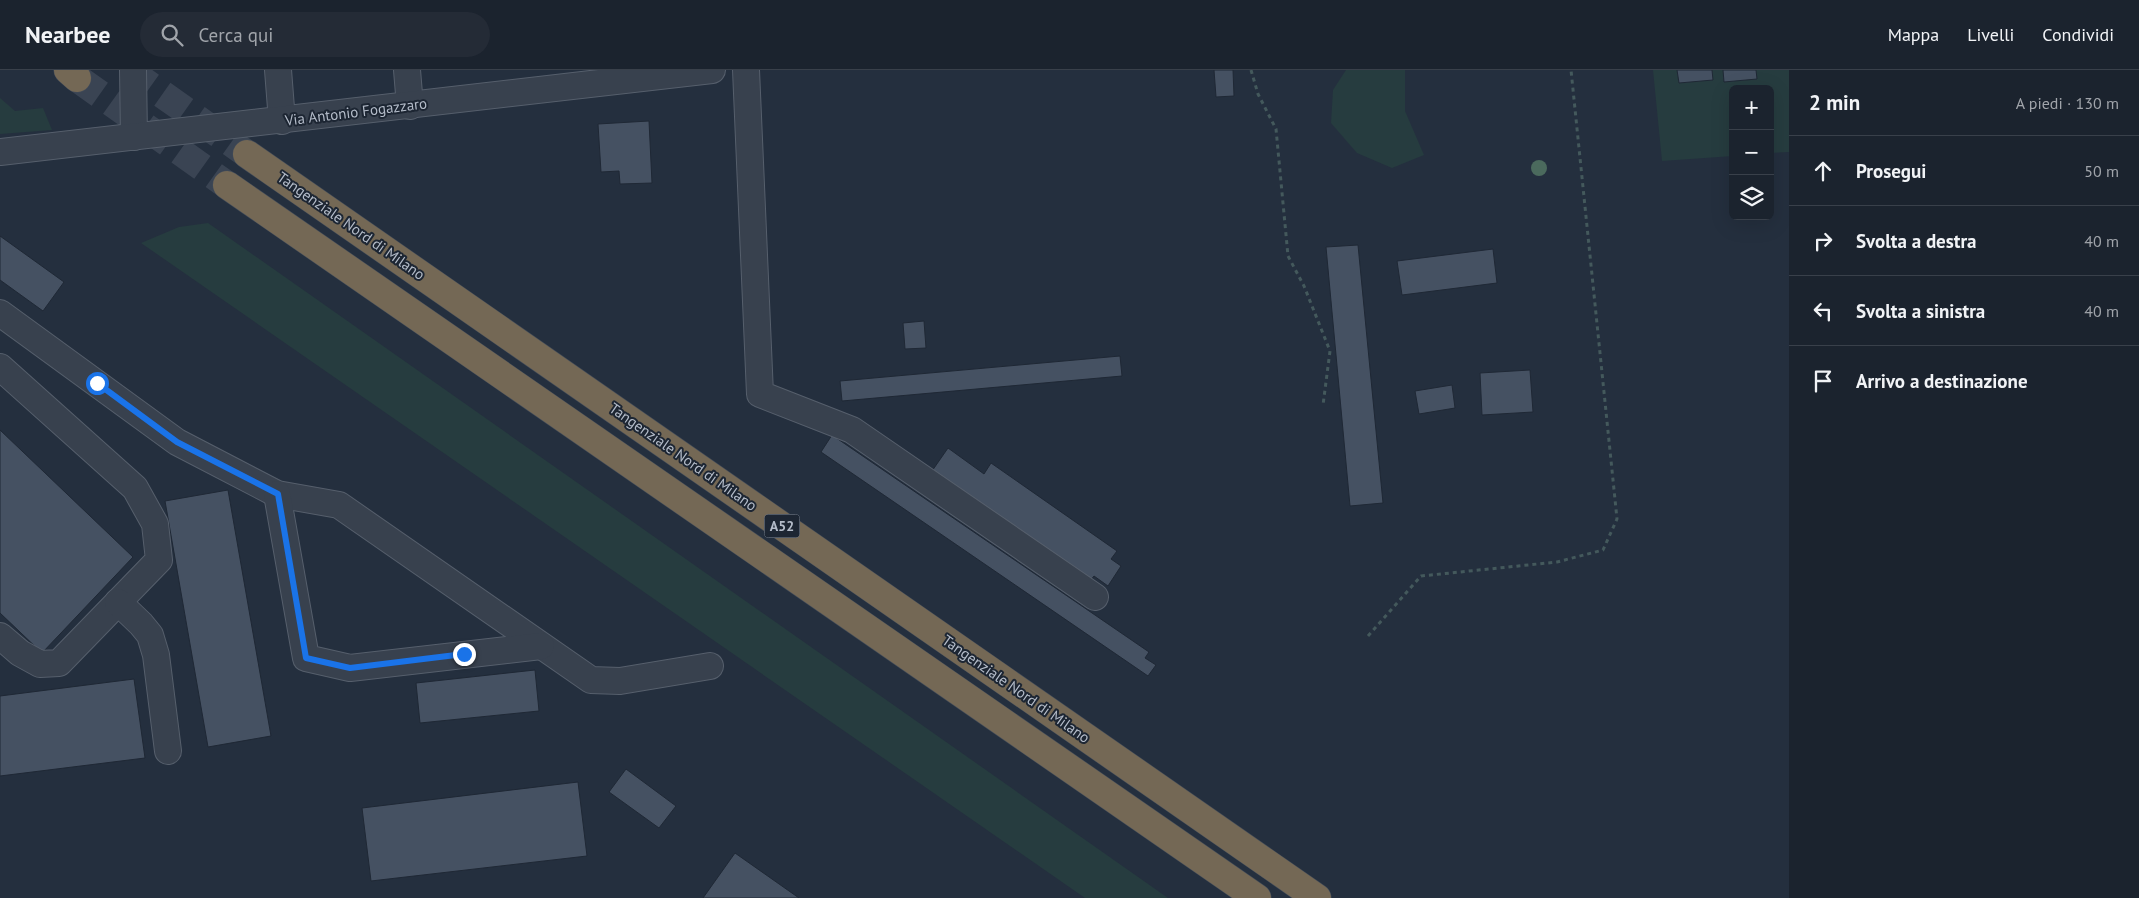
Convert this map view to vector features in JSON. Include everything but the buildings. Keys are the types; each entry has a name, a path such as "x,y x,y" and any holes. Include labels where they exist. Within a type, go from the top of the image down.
{"highway":[{"name":"Tangenziale Nord di Milano","path":"247,154 1317,898"},
{"name":"A52","path":"228,185 1258,898"}],"street":[{"path":"133,70 134,137"},
{"path":"278,70 282,121"},
{"path":"407,70 410,106"},
{"name":"Via Antonio Fogazzaro","path":"0,152 410,106 601,77 712,70"},
{"path":"746,70 760,394 852,430 1095,597"},
{"path":"0,313 177,442 278,494 339,505 591,680 620,681 710,666"},
{"path":"0,367 135,488 155,524 159,560 59,662 40,664 20,653 0,636"},
{"path":"278,494 306,658 350,668 541,646"},
{"path":"118,602 150,635 156,655 168,751"}],"path":[{"path":"1251,70 1258,94 1276,129 1288,256 1304,286 1330,351 1323,405"},
{"path":"1368,636 1421,576 1558,562 1603,550 1617,520 1571,70"}],"green space":[{"path":"1346,70 1405,70 1405,111 1424,155 1392,168 1357,153 1331,123 1333,90"},
{"path":"1653,70 1789,70 1789,152 1774,153 1774,85 1729,85 1729,156 1662,161"},
{"path":"0,98 15,111 43,108 52,130 0,134"},
{"path":"208,223 1168,898 1085,898 141,243 179,227"}],"tunnel":[{"path":"128,70 247,154"},
{"path":"77,78 227,185"}],"route":[{"path":"97,383 177,442 278,494 306,658 350,668 464,654"}]}
